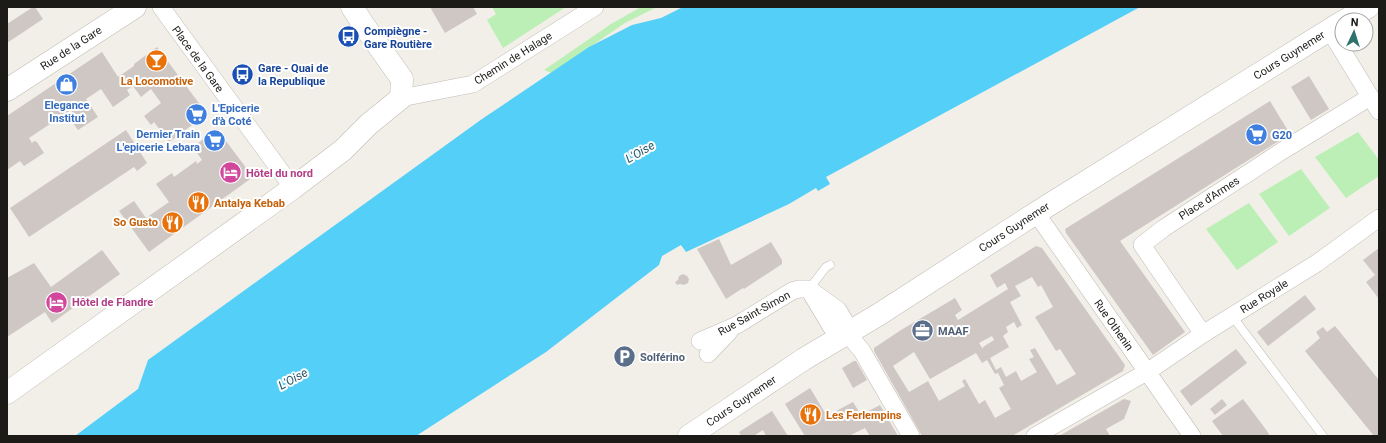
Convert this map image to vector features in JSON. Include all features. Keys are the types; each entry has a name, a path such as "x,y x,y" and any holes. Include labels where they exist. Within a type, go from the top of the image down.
{"main road":[{"name":"Rue de la Gare","path":"7,90 135,7"},
{"path":"7,393 293,188 343,150 369,124 401,98 402,79 352,7"},
{"name":"Cours Guynemer","path":"689,436 804,359 847,334 1036,213 1334,27"}],"street":[{"name":"Place de la Gare","path":"161,7 293,188"},
{"name":"Chemin de Halage","path":"401,98 474,84 594,7"},
{"path":"1353,52 1375,94 1379,111"},
{"name":"Place d'Armes","path":"1204,334 1142,245 1164,228 1276,155 1375,94"},
{"name":"Rue Othenin","path":"1036,213 1192,436"},
{"name":"Rue Royale","path":"1034,436 1147,372 1232,316 1317,263 1379,218"},
{"path":"809,289 838,310 844,320 847,334 862,351 911,436"},
{"name":"Rue Saint-Simon","path":"704,348 737,325 792,291 809,289"}],"lane":[{"path":"809,289 826,267 830,265"},
{"path":"1232,316 1323,436"}],"green space":[{"path":"492,7 566,7 503,48 487,20 496,14"},
{"path":"641,7 657,7 625,23 552,73 544,70 611,24"},
{"path":"1358,132 1379,160 1379,176 1346,198 1315,157"},
{"path":"1301,169 1330,208 1289,236 1259,194"},
{"path":"1249,203 1278,242 1237,270 1206,229"}],"water":[{"name":"L'Oise","path":"683,7 1140,7 826,177 830,184 818,191 816,188 789,204 686,252 681,245 662,256 659,265 546,352 416,436 75,436 138,389 148,360 482,119 589,47 632,25 661,18"}],"building":[{"path":"35,7 43,19 7,43 7,24"},
{"path":"430,7 473,7 477,14 445,33"},
{"path":"157,47 207,114 169,142 154,122 151,125 144,116 161,103 151,89 141,97 133,86 127,90 130,95 113,107 101,89 86,99 98,117 78,130 70,119 74,115 71,110 29,138 32,143 34,141 37,142 44,153 24,166 20,161 7,170 7,116 102,52 118,77"},
{"path":"1309,76 1329,109 1311,120 1291,87"},
{"path":"1270,101 1290,134 1120,241 1185,332 1153,355 1066,233 1065,229"},
{"path":"217,129 253,177 149,252 119,211 134,201 146,218 169,202 156,184 172,173 174,177 196,161 197,164 202,160 193,147"},
{"path":"126,130 147,163 137,171 134,167 29,237 10,208"},
{"path":"719,239 731,265 771,242 782,260 782,264 726,299 697,249"},
{"path":"1036,246 1042,248 1125,365 1123,371 1012,436 922,436 874,351 874,348 955,298 962,310 955,315 958,320 1008,289 1005,283 997,288 990,275","holes":["1032,277 1038,287 1041,285 1053,307 1035,317 1056,351 1060,349 1076,374 1057,385 1035,348 1030,350 1034,357 1029,359 1037,372 1021,381 1016,371 1006,377 1001,367 996,370 990,358 1009,347 1003,336 1008,332 1006,327 1014,322 1017,328 1022,325 1010,302 1021,296 1015,286","992,336 994,340 983,347 983,349 979,343","914,352 930,379 976,353 982,363 987,360 995,374 998,373 1004,385 999,388 1011,409 995,418 985,400 979,404 965,379 962,381 965,386 939,401 928,381 909,392 893,366"]},
{"path":"1379,248 1379,299 1366,282 1375,275 1363,260"},
{"path":"102,250 120,274 52,323 45,312 7,337 7,278 34,263 51,287"},
{"path":"683,274 689,279 688,283 684,285 677,285 675,282 678,280 679,276"},
{"path":"1305,295 1316,309 1268,346 1257,332"},
{"path":"1335,326 1379,380 1379,436 1374,436 1305,351 1320,338 1316,332 1323,327 1327,332"},
{"path":"1236,349 1247,363 1191,406 1180,391"},
{"path":"856,361 867,380 853,388 842,368"},
{"path":"810,388 827,416 853,402 861,415 880,405 898,436 870,436 865,428 849,436 805,436 785,404"},
{"path":"1124,399 1131,401 1124,419 1106,429 1110,436 1059,436"},
{"path":"1222,399 1227,405 1215,415 1210,409"},
{"path":"1243,399 1270,436 1223,436 1212,421"},
{"path":"772,411 788,436 766,436 763,430 755,435 756,436 741,436 739,432"}],"place":[{"name":"Compiègne - Gare Routière","path":"349,37"},
{"name":"La Locomotive","path":"157,61"},
{"name":"Gare - Quai de la Republique","path":"242,74"},
{"name":"Elegance Institut","path":"67,85"},
{"name":"L'Epicerie d'à Coté","path":"196,114"},
{"name":"G20","path":"1257,135"},
{"name":"Dernier Train L'epicerie Lebara","path":"215,140"},
{"name":"Hôtel du nord","path":"230,173"},
{"name":"Antalya Kebab","path":"198,203"},
{"name":"So Gusto","path":"173,222"},
{"name":"Hôtel de Flandre","path":"57,302"},
{"name":"MAAF","path":"922,331"},
{"name":"Solférino","path":"625,357"},
{"name":"Les Ferlempins","path":"810,415"}]}
